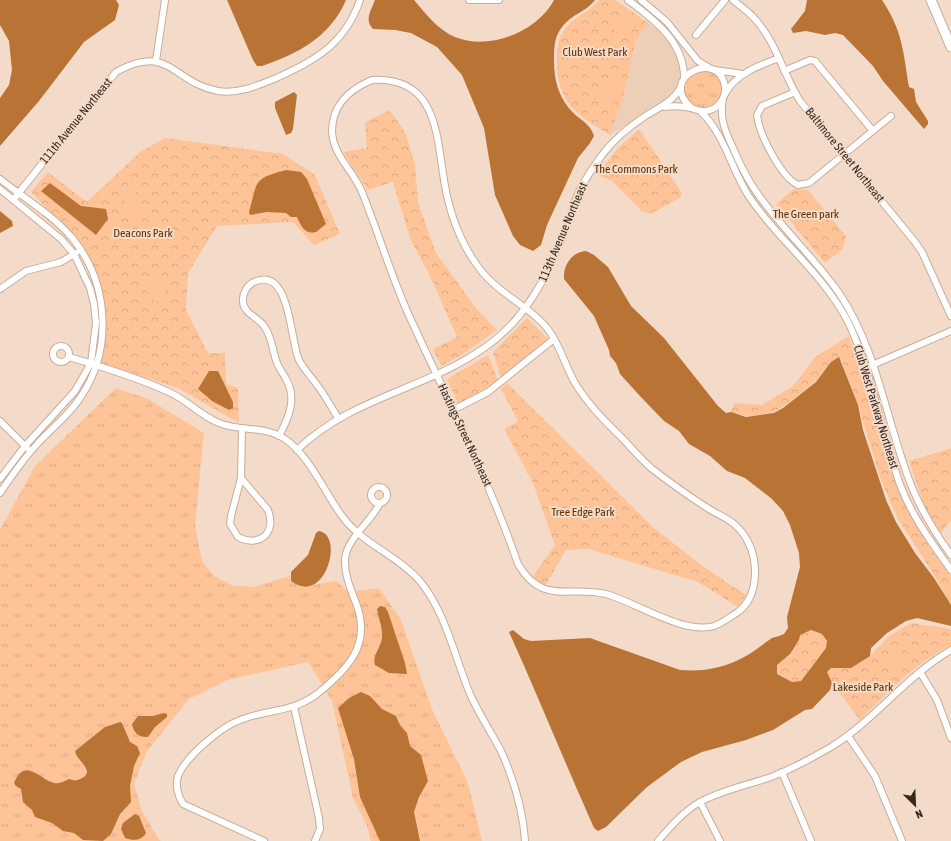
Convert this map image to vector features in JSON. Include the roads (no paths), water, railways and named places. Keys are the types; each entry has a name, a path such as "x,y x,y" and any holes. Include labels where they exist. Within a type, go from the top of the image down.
{"highway":[{"path":"931,0 951,47"}],"street":[{"path":"156,61 165,0"},
{"name":"111th Avenue Northeast","path":"13,200 116,72 136,62 156,61 166,64 195,82 210,89 235,91 256,86 299,68 322,54 348,27 360,0"},
{"path":"469,0 499,0"},
{"path":"628,0 650,18 674,44 684,63 684,79 681,87 683,99 692,108"},
{"path":"641,0 667,22 698,61 711,69 724,81 724,97 721,109 724,127 749,181 762,200 839,294 856,321 873,365 910,483 934,531 951,556"},
{"path":"696,35 725,0"},
{"name":"Baltimore Street Northeast","path":"733,0 755,18 773,44 784,71 795,92 922,252 951,316"},
{"path":"664,107 692,108 700,111 706,111 716,107 730,86 743,74 779,58"},
{"path":"784,71 810,60 815,61 873,131"},
{"path":"684,79 697,68 743,74"},
{"name":"Hastings Street Northeast","path":"525,308 500,290 483,274 471,257 448,202 434,124 430,111 423,100 407,85 395,81 372,80 362,84 352,91 341,101 333,121 333,141 336,151 351,171 362,191 388,267 492,494 518,564 528,580 537,587 561,591 606,594 683,625 701,628 712,627 724,622 746,604 753,592 755,577 754,558 747,538 734,523 708,509 650,467 604,420 576,384 554,339"},
{"name":"113th Avenue Northeast","path":"297,450 338,418 386,395 465,361 486,347 525,308 535,295 563,236 577,195 603,153 623,132 664,107 678,93 681,87"},
{"path":"795,92 762,106 757,115 770,149 789,179 798,185 809,183 891,116"},
{"name":"Club West Parkway Northeast","path":"700,111 715,128 735,172 749,196 827,290 841,311 854,335 865,362 865,367 901,487 913,514 924,533 951,570"},
{"path":"0,179 53,220 72,238 80,249 97,284 101,303 102,338 97,366 81,397 69,412 31,451 0,493"},
{"path":"0,189 61,239 74,254 84,273 94,304 95,338 90,363 75,391 63,406 25,446 0,479"},
{"path":"0,289 26,271 55,264 74,254 80,249"},
{"path":"279,436 290,413 291,395 288,384 276,360 273,342 264,325 248,312 243,302 246,289 257,281 269,280 279,288 289,316 294,347 300,361 338,418"},
{"path":"453,410 488,392 509,377 554,339 548,328 525,308"},
{"path":"865,367 873,365 951,331"},
{"path":"69,357 90,363 170,392 217,423 242,428 261,429 279,436 297,450 342,517 358,534 388,553 420,581 436,606 471,695 509,771 519,801 525,841"},
{"path":"0,421 31,451"},
{"path":"241,478 268,510 271,522 265,536 250,541 238,537 230,524 241,478 242,428"},
{"path":"264,841 183,804 178,796 178,777 183,766 199,750 230,725 241,719 294,707 316,694 349,664 358,649 362,633 361,618 348,582 345,559 352,541 380,503"},
{"path":"658,841 690,809 700,802 720,793 782,772 816,756 848,736 935,659 951,650"},
{"path":"920,672 937,700 951,738"},
{"path":"294,707 319,818 320,829 315,841"},
{"path":"848,736 875,776 902,841"},
{"path":"782,772 811,841"},
{"path":"700,802 720,841"}],"park label":[{"name":"Club West Park","path":"595,52"},
{"name":"The Commons Park","path":"636,169"},
{"name":"The Green park","path":"806,214"},
{"name":"Deacons Park","path":"143,233"},
{"name":"Tree Edge Park","path":"583,512"},
{"name":"Lakeside Park","path":"863,687"}]}
